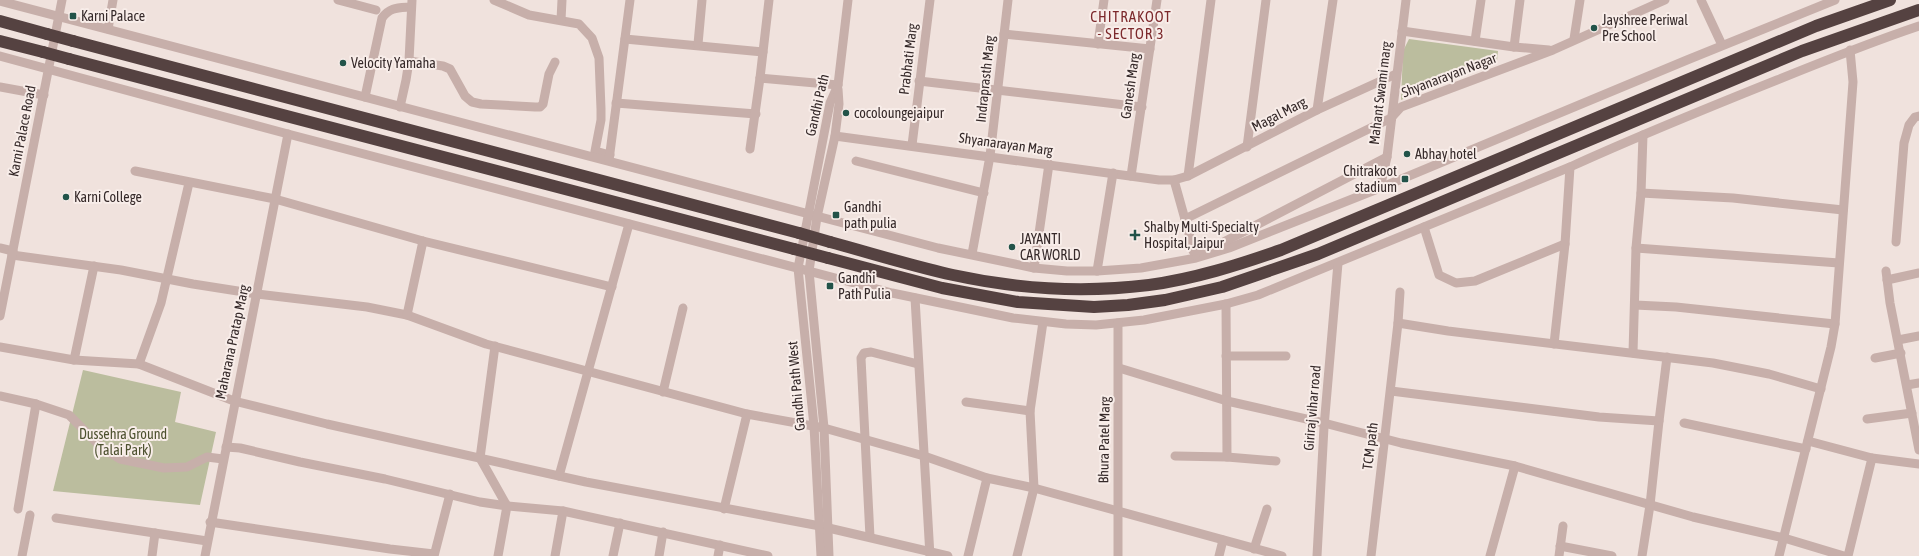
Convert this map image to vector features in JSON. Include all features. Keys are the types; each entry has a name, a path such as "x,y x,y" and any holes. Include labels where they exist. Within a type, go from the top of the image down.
{"highway":[{"path":"0,21 953,275 1019,286 1060,290 1150,285 1205,274 1241,264 1281,250 1816,26 1890,0"},
{"path":"0,41 942,288 1018,302 1094,307 1128,305 1172,298 1222,287 1318,254 1802,51 1919,10"}],"street":[{"name":"Karni Palace Road","path":"0,316 62,0"},
{"path":"108,29 113,0"},
{"path":"338,0 372,6"},
{"path":"494,0 528,14 579,24 592,38 599,58 601,109 601,120 595,151 609,158"},
{"path":"561,20 562,0"},
{"path":"609,158 630,0"},
{"path":"698,44 702,0"},
{"path":"750,149 756,114 769,0"},
{"name":"Gandhi Path","path":"813,216 830,103 838,85 848,0"},
{"name":"Prabhati Marg","path":"912,145 930,0"},
{"name":"Indraprasth Marg","path":"972,254 990,156 1008,0"},
{"path":"1098,44 1104,0"},
{"name":"Ganesh Marg","path":"1131,176 1157,0"},
{"path":"1188,176 1211,0"},
{"path":"1246,147 1266,0"},
{"path":"1317,110 1333,0"},
{"name":"Mahant Swami marg","path":"1380,188 1387,157 1406,0"},
{"path":"1475,41 1481,0"},
{"path":"1514,47 1520,0"},
{"path":"1574,40 1580,0"},
{"name":"Shyanarayan Nagar","path":"1185,219 1391,118 1401,107 1553,50 1665,0"},
{"path":"1702,0 1722,45"},
{"path":"0,1 400,107 609,158 813,216 938,248 1034,268 1097,271 1141,268 1251,240 1831,1"},
{"path":"365,97 382,18 387,11 411,4 409,61 400,107"},
{"path":"0,56 288,134 915,298 1013,318 1043,322 1096,325 1118,323 1226,304 1258,295 1570,168 1643,135 1850,50 1919,26"},
{"path":"1402,31 1514,47 1553,50"},
{"path":"1004,34 1150,49"},
{"path":"625,39 698,44 763,52"},
{"path":"1779,556 1821,389 1835,324 1853,82 1850,50"},
{"path":"409,61 443,66 450,69 465,96 472,102 481,104 535,107 540,107 543,104 549,74 555,62"},
{"name":"Magal Marg","path":"1174,180 1188,176 1317,110 1396,74"},
{"path":"760,78 838,85 839,104 835,136 813,216 809,270 826,456 824,527 829,556"},
{"path":"919,81 1142,107"},
{"path":"0,87 44,95"},
{"path":"616,103 756,114"},
{"path":"1896,242 1904,142 1909,125 1915,117 1919,116"},
{"name":"Maharana Pratap Marg","path":"205,556 210,522 288,134"},
{"path":"1633,353 1636,248 1641,193 1643,135"},
{"name":"Shyanarayan Marg","path":"835,136 912,145 1159,180 1174,180"},
{"path":"1195,255 1216,246 1387,157"},
{"path":"856,161 984,193"},
{"path":"1034,268 1049,164"},
{"path":"1554,344 1565,244 1570,168"},
{"path":"135,171 188,183 275,199 424,241 612,287"},
{"path":"1097,271 1113,173"},
{"path":"1174,180 1195,255"},
{"path":"139,364 162,303 188,183"},
{"path":"1641,193 1733,198 1843,210"},
{"name":"Gandhi Path West","path":"813,216 798,268 824,527 821,556"},
{"path":"559,476 629,224"},
{"path":"1424,227 1439,275 1456,283 1475,281 1565,244"},
{"path":"407,315 424,241"},
{"path":"0,248 12,253 257,294 367,307 407,315 495,346 747,414 824,428 924,456 988,478 1034,488 1280,556"},
{"path":"1636,248 1839,263"},
{"name":"Giriraj vihar road","path":"1317,556 1324,423 1338,263"},
{"path":"74,360 94,266"},
{"path":"1919,273 1886,276 1919,450"},
{"name":"TCM path","path":"1371,556 1391,391 1400,292"},
{"path":"915,298 930,554"},
{"path":"1226,304 1227,457"},
{"path":"1635,305 1684,308 1835,324"},
{"path":"663,392 683,308"},
{"path":"1017,556 1034,488 1030,411 1043,322"},
{"name":"Bhura Patel Marg","path":"1118,323 1118,556"},
{"path":"1398,323 1448,331 1667,357 1741,368 1821,389"},
{"path":"1898,340 1919,336"},
{"path":"495,346 480,458 507,506 498,556"},
{"path":"0,347 74,360 139,364 234,401 559,476 724,509 824,527 870,537 930,554 948,556"},
{"path":"870,537 862,358 864,353 870,352 918,364"},
{"path":"1875,358 1901,353"},
{"path":"1226,356 1286,356"},
{"path":"1642,556 1650,505 1667,357"},
{"path":"1119,368 1227,401 1324,423 1385,439 1515,466 1693,517 1784,538 1844,556"},
{"path":"1907,385 1919,383"},
{"path":"1391,391 1599,417 1659,421"},
{"path":"0,396 36,404 69,415 102,448 120,459 164,468 187,467 207,456 223,459"},
{"path":"966,402 1030,411"},
{"path":"18,509 36,404"},
{"path":"1867,419 1912,413"},
{"path":"724,509 747,414"},
{"path":"1684,423 1872,458 1919,464"},
{"path":"226,447 246,449 480,502 563,511 768,556"},
{"path":"1175,456 1227,457 1276,461"},
{"path":"1848,556 1872,458"},
{"path":"1490,556 1515,466"},
{"path":"968,556 988,478"},
{"path":"210,522 434,555 450,494"},
{"path":"1254,549 1267,510"},
{"path":"555,556 563,511"},
{"path":"23,556 30,515"},
{"path":"56,518 207,541"},
{"path":"613,556 620,523"},
{"path":"1559,556 1563,526"},
{"path":"659,556 663,532"},
{"path":"152,556 155,533"},
{"path":"1219,556 1223,540"},
{"path":"718,556 720,545"},
{"path":"1560,546 1612,556"}],"green space":[{"path":"1409,39 1498,51 1497,61 1401,100 1403,51"},
{"name":"Dussehra Ground (Talai Park)","path":"83,370 181,392 175,422 216,432 200,505 53,491"}],"place":[{"name":"Karni Palace","path":"73,16"},
{"name":"Jayshree Periwal Pre School","path":"1594,28"},
{"name":"Velocity Yamaha","path":"343,63"},
{"name":"cocoloungejaipur","path":"846,113"},
{"name":"Abhay hotel","path":"1407,154"},
{"name":"Chitrakoot stadium","path":"1405,179"},
{"name":"Karni College","path":"66,197"},
{"name":"Gandhi path pulia","path":"836,215"},
{"name":"Shalby Multi-Specialty Hospital, Jaipur","path":"1135,235"},
{"name":"JAYANTI CAR WORLD","path":"1012,247"},
{"name":"Gandhi Path Pulia","path":"830,286"}],"district":[{"name":"CHITRAKOOT - SECTOR 3","path":"1131,24"}]}
